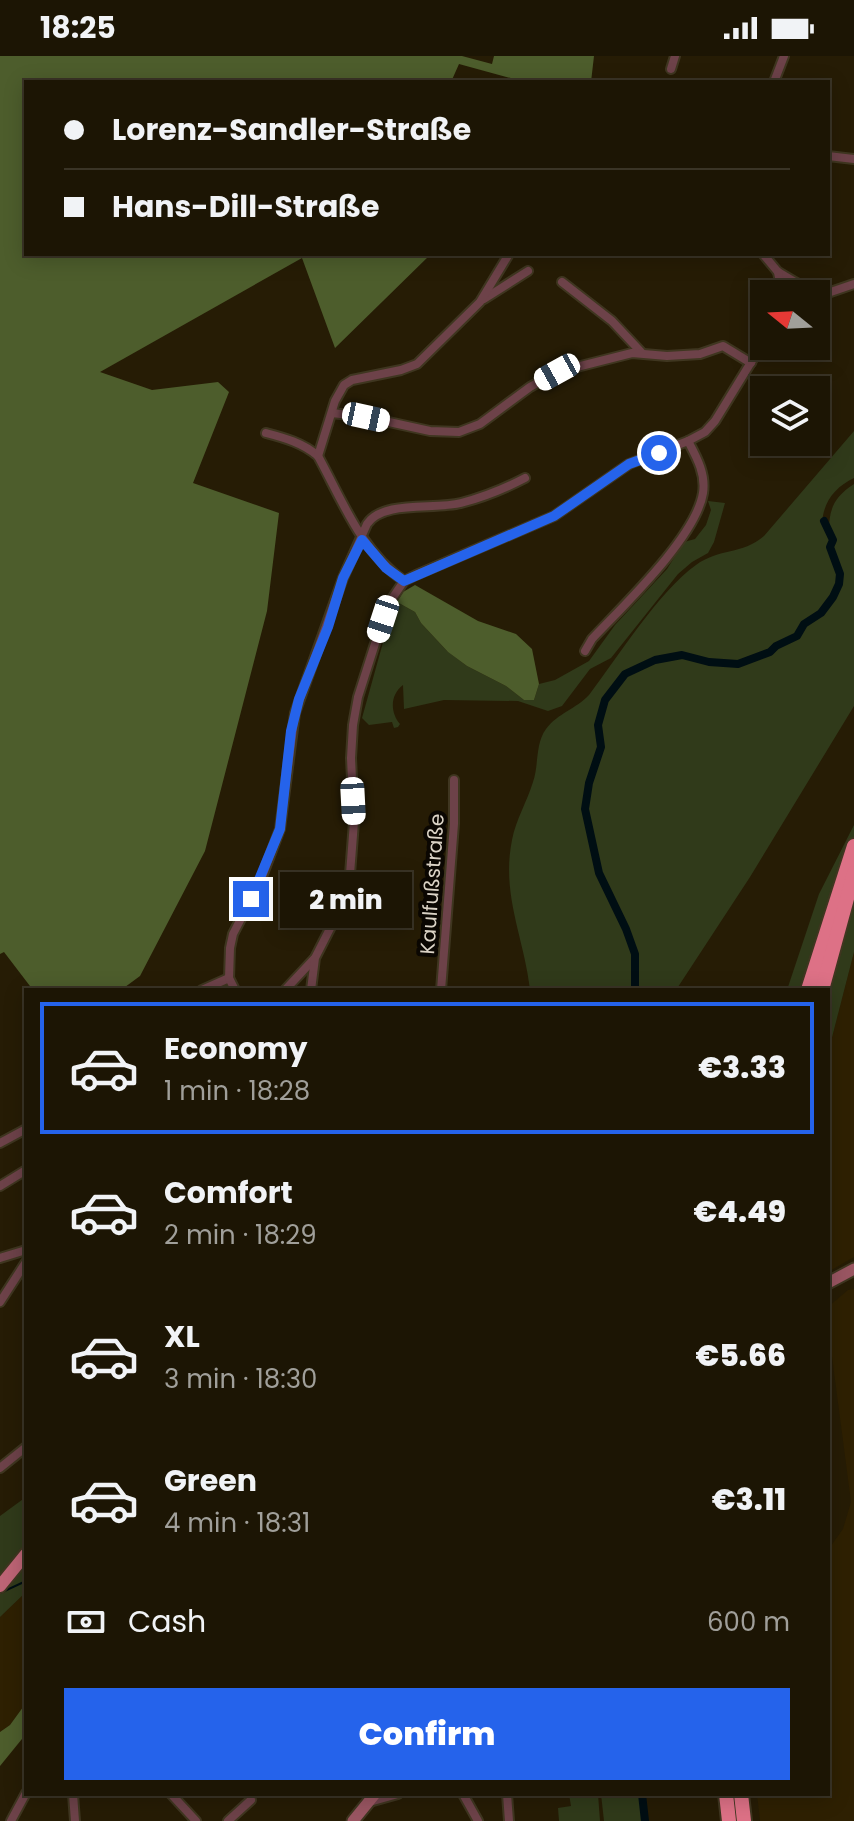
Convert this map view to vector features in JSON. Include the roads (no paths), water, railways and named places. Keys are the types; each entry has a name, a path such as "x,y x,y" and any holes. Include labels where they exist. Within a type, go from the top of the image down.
{"highway":[{"path":"809,988 854,846"},
{"path":"823,988 854,873"},
{"path":"726,1796 729,1821"},
{"path":"741,1796 744,1821"}],"main road":[{"path":"2,1583 24,1556"}],"street":[{"path":"671,69 675,56"},
{"path":"775,80 784,56"},
{"path":"830,156 854,159"},
{"path":"480,302 508,256"},
{"path":"765,256 778,272 791,280"},
{"path":"318,456 335,401 344,385 352,380 391,373 417,364 480,302 528,271"},
{"path":"778,272 779,280"},
{"path":"562,282 612,321 641,352"},
{"path":"830,291 852,285"},
{"path":"332,413 430,431 459,432 480,424 530,387 557,372 641,352 667,356 700,354 723,346 751,363"},
{"path":"287,988 315,958 340,909 350,874 354,822 351,758 358,697 387,606 404,581 554,516 629,464 705,432 753,360"},
{"path":"266,433 309,448 318,456 362,540 386,568 404,581"},
{"path":"585,651 592,639 665,559 699,509 703,494 702,470 688,441"},
{"path":"234,988 229,978 233,934 260,882 280,829 295,713 343,578 372,518 384,511 458,504 499,492 525,478"},
{"name":"Kaulfußstraße","path":"441,988 454,824 454,780"},
{"path":"311,988 315,958"},
{"path":"206,988 229,978"},
{"path":"0,1143 24,1130"},
{"path":"0,1186 24,1171"},
{"path":"0,1258 24,1251"},
{"path":"0,1302 24,1265"},
{"path":"830,1282 854,1269"},
{"path":"0,1468 24,1449"},
{"path":"11,1821 24,1796"},
{"path":"73,1796 75,1821"},
{"path":"173,1796 196,1821"},
{"path":"464,1796 478,1821"},
{"path":"507,1796 509,1821"},
{"path":"355,1820 360,1810 374,1797"},
{"path":"228,1821 251,1800"}],"waterway":[{"path":"635,988 635,954 599,873 585,809 589,783 601,747 598,725 605,700 625,674 655,660 682,655 709,662 738,664 770,652 797,636 804,624 821,613 839,584 840,574 830,547 833,540 824,521"},
{"path":"0,1593 24,1582"},
{"path":"642,1796 645,1821"}]}
